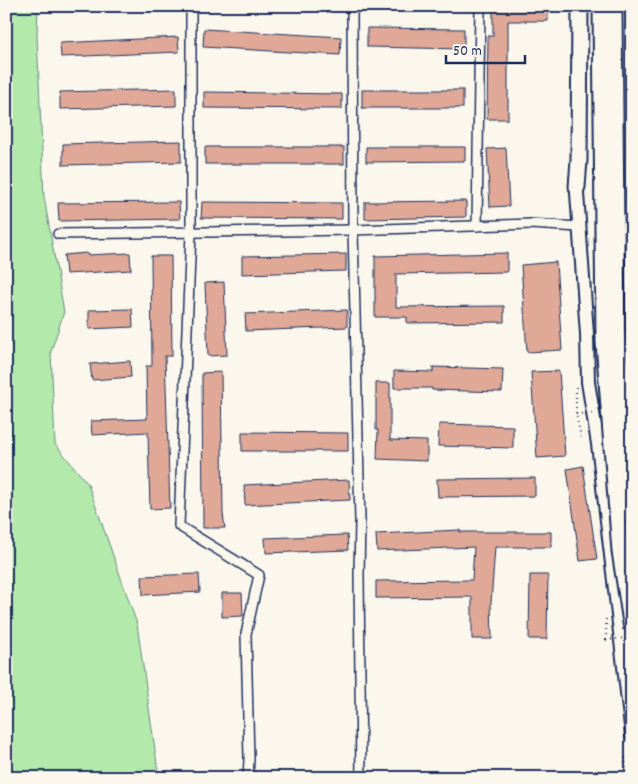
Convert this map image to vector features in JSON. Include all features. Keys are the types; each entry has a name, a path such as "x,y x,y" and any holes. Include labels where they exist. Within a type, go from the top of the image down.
{"highway":[{"path":"577,187 580,6"},
{"path":"601,6 604,342 620,551 632,628"},
{"path":"614,6 617,333 632,517"},
{"path":"629,6 630,183 632,200"}],"main road":[{"path":"575,6 573,132 587,334 588,382 598,444 629,696 631,727"},
{"path":"632,363 632,373"}],"street":[{"path":"191,6 191,233 179,526 259,575 246,634 248,778"},
{"path":"352,6 360,521 361,778"},
{"path":"477,226 480,6"},
{"path":"58,234 354,230 530,224 579,227"}],"path":[{"path":"576,384 576,414 581,438"},
{"path":"606,619 606,640 632,637"},
{"path":"627,778 625,758 632,757"}],"green space":[{"path":"6,6 38,6 37,36 44,197 64,312 51,351 55,444 88,484 137,624 159,778 6,778"}],"building":[{"path":"493,6 548,6 548,21 508,21 508,119 487,119 488,36 493,36"},
{"path":"367,28 464,29 464,49 367,47"},
{"path":"204,29 341,37 340,55 203,47"},
{"path":"178,37 179,52 61,57 60,43"},
{"path":"176,89 176,106 60,109 60,92"},
{"path":"362,90 463,90 463,108 362,108"},
{"path":"204,92 342,94 342,109 204,108"},
{"path":"181,141 181,162 63,165 63,144"},
{"path":"205,147 344,147 344,164 205,164"},
{"path":"366,147 465,147 465,161 366,162"},
{"path":"506,148 509,206 490,207 487,149"},
{"path":"466,201 466,217 365,219 365,202"},
{"path":"179,202 180,219 59,221 58,203"},
{"path":"202,202 342,203 342,219 201,218"},
{"path":"87,253 87,255 130,253 131,270 66,274 64,255"},
{"path":"507,253 507,272 396,274 396,307 504,306 504,322 407,323 407,317 375,317 375,256"},
{"path":"346,254 346,271 242,274 242,256"},
{"path":"151,256 171,256 172,356 165,356 170,508 150,509 148,432 92,435 91,421 147,419 146,366 152,366"},
{"path":"556,262 562,350 527,352 521,265"},
{"path":"224,282 227,355 208,356 205,283"},
{"path":"132,309 133,327 89,329 89,310"},
{"path":"347,310 347,327 246,331 245,314"},
{"path":"130,361 131,377 92,380 90,364"},
{"path":"433,367 503,369 502,392 394,388 394,371 433,372"},
{"path":"559,371 565,456 537,458 531,372"},
{"path":"221,372 223,514 225,528 203,528 202,373"},
{"path":"376,383 390,383 390,440 427,441 427,461 377,459"},
{"path":"439,424 513,426 513,448 438,446"},
{"path":"242,432 348,433 348,451 242,451"},
{"path":"583,466 597,559 580,561 567,469"},
{"path":"535,478 535,496 438,497 437,479"},
{"path":"349,480 350,500 245,505 244,485"},
{"path":"460,530 460,532 551,532 551,547 495,547 491,603 492,639 472,639 471,597 376,598 376,581 472,580 474,547 377,551 376,534"},
{"path":"347,535 348,550 266,553 265,538"},
{"path":"199,574 200,592 143,595 142,576"},
{"path":"530,575 548,575 547,639 529,639"},
{"path":"222,593 242,593 243,616 222,617"}]}
